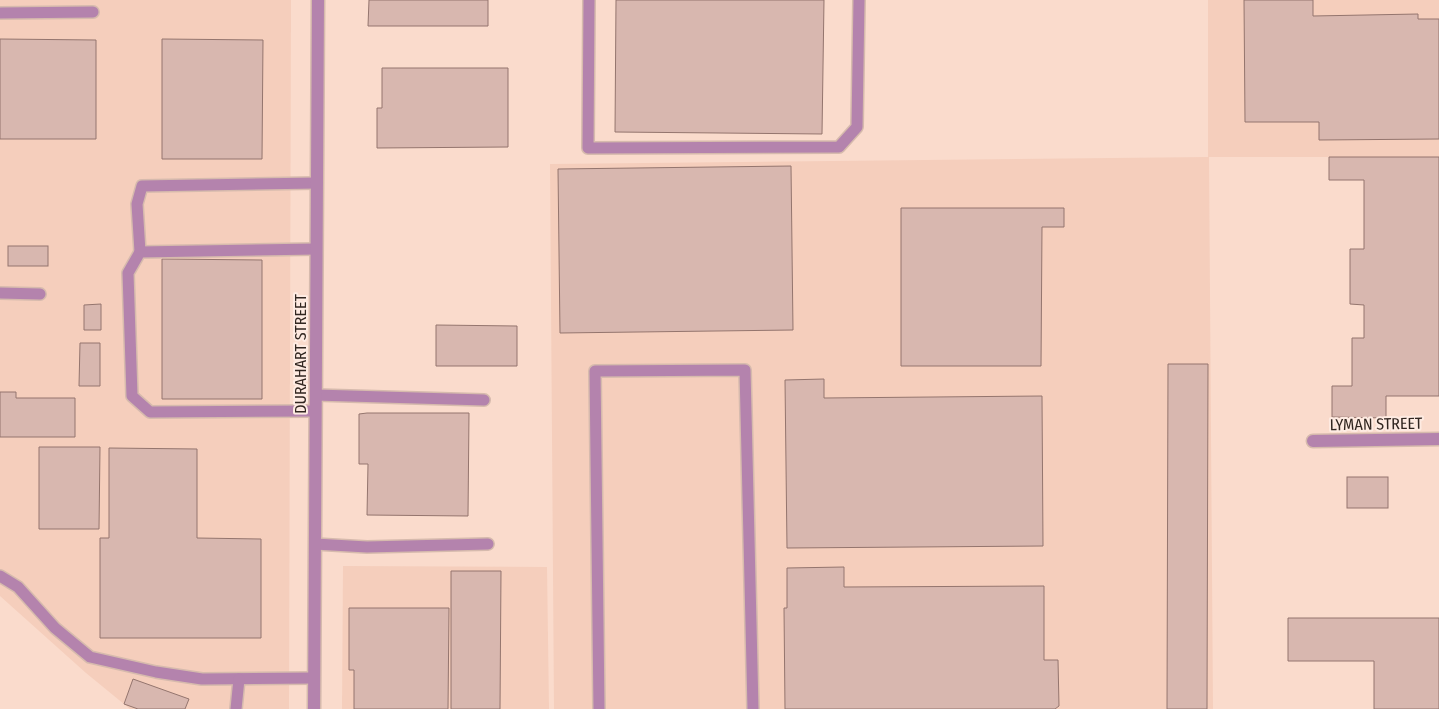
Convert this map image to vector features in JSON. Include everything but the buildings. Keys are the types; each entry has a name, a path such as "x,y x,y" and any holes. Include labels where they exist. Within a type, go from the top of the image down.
{"street":[{"name":"DURAHART STREET","path":"314,709 318,0"},
{"name":"LYMAN STREET","path":"1312,441 1439,439"}],"lane":[{"path":"589,0 588,148 839,147 857,127 859,0"},
{"path":"0,13 93,12"},
{"path":"316,411 150,412 132,396 128,273 140,252 137,204 142,186 317,183"},
{"path":"140,252 316,249"},
{"path":"0,293 40,294"},
{"path":"599,709 595,371 745,370 753,709"},
{"path":"316,395 484,400"},
{"path":"315,544 367,547 488,544"},
{"path":"0,576 18,587 55,628 90,657 202,679 314,678"},
{"path":"236,709 239,679"}],"shaded area":[{"path":"0,0 291,0 289,709 130,709 86,673 0,596"},
{"path":"1208,0 1439,0 1439,157 1209,157 1213,709 554,709 550,164 1208,157"},
{"path":"343,566 547,567 549,709 342,709"}]}
